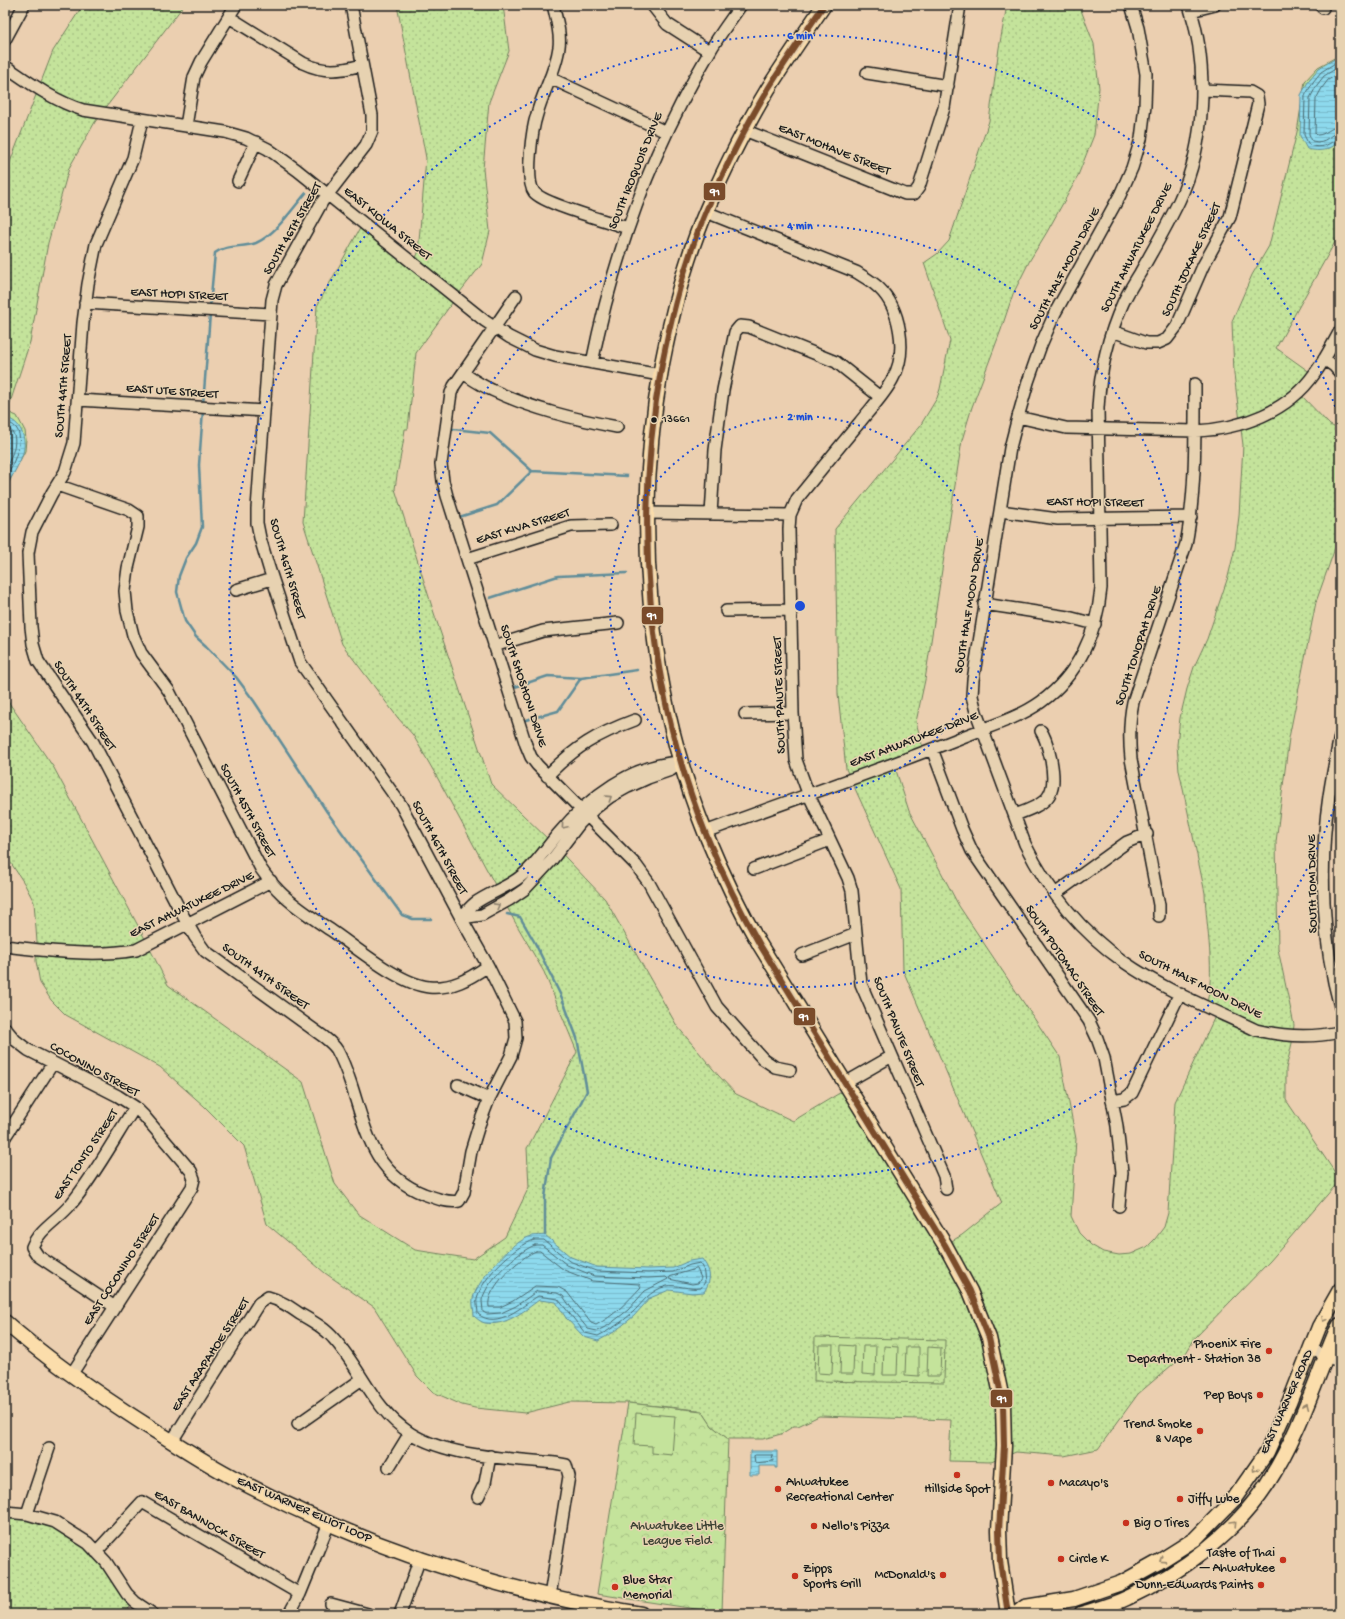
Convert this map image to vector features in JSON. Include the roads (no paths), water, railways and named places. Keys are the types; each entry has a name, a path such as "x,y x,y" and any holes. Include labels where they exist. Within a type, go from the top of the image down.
{"main road":[{"path":"824,5 769,87 744,130 706,212 690,256 667,339 654,413 649,456 647,513 648,576 658,662 665,699 681,762 705,832 739,908 756,939 948,1251 970,1291 989,1338 1003,1404 1004,1446 999,1530 1000,1561 1008,1614"},
{"name":"EAST WARNER ROAD","path":"1016,1614 1025,1607 1074,1599 1121,1583 1157,1563 1195,1539 1234,1499 1266,1452 1275,1436 1319,1327 1340,1290"},
{"name":"EAST WARNER ELLIOT LOOP","path":"5,1322 71,1375 172,1441 233,1478 329,1523 420,1558 473,1576 550,1596 612,1610 641,1614"},
{"name":"EAST WARNER ROAD","path":"1081,1614 1126,1598 1164,1579 1219,1540 1246,1510 1266,1484 1290,1442 1340,1325"},
{"path":"1275,1436 1290,1442"}],"street":[{"path":"5,40 24,5"},
{"path":"186,126 194,77 201,62 236,5"},
{"name":"SOUTH 46TH STREET","path":"351,5 372,115 372,131 366,145 322,202 276,285 272,300 257,523 272,578 300,662 401,805 488,966 515,1021 516,1038 511,1056 489,1099"},
{"path":"553,5 559,46 557,59 536,114 529,180 534,192 548,201 628,228"},
{"path":"652,5 667,24 709,51"},
{"name":"SOUTH IROQUOIS DRIVE","path":"592,363 607,298 628,228 666,132 709,51 741,5"},
{"path":"867,73 948,86 960,5"},
{"name":"SOUTH HALF MOON DRIVE","path":"1131,5 1142,48 1146,74 1145,106 1141,139 1132,168 1120,195 1070,283 1055,313 1036,360 1018,417 1010,448 984,604 972,696 976,712 1014,815 1034,861 1055,894 1083,928 1102,946 1124,963 1145,975 1256,1030 1274,1034 1306,1037 1340,1032"},
{"path":"1190,8 1215,5"},
{"name":"SOUTH AHWATUKEE DRIVE","path":"1095,624 1101,588 1098,429 1100,379 1105,352 1124,301 1168,225 1189,174 1198,141 1202,90 1199,47 1190,8"},
{"path":"229,16 303,63 316,69 335,70 362,64"},
{"name":"EAST KIOWA STREET","path":"5,66 66,105 83,110 225,132 256,142 268,148 328,194 443,288 509,337 535,350 555,356 660,375"},
{"path":"550,78 666,132"},
{"name":"EAST MOHAVE STREET","path":"744,130 905,194 914,194 919,187 937,135 948,86"},
{"name":"SOUTH JOKAKE STREET","path":"1112,331 1146,343 1158,343 1167,339 1176,326 1202,266 1230,217 1258,104 1257,96 1250,92 1202,90"},
{"name":"SOUTH 44TH STREET","path":"142,120 133,158 96,244 86,303 74,444 70,460 32,532 28,553 31,627 33,644 38,661 93,742 187,924 205,951 324,1037 336,1048 344,1064 375,1154 398,1179 414,1190 452,1202 460,1201 464,1192 471,1151 489,1099"},
{"path":"238,181 256,142"},
{"name":"SOUTH PAIUTE STREET","path":"706,212 856,272 869,279 880,288 890,302 899,328 901,343 900,361 894,378 797,499 790,515 789,529 793,713 796,760 808,794 848,878 852,891 861,984 944,1176 946,1189"},
{"name":"SOUTH SHOSHONI DRIVE","path":"516,296 463,373 451,394 441,464 446,496 526,745 531,757 547,776 636,865 649,883 717,1007 763,1059 775,1067 790,1070"},
{"name":"EAST HOPI STREET","path":"86,303 271,314"},
{"path":"711,514 715,450 723,390 735,332 740,326 749,327 836,362 880,397"},
{"path":"1018,417 1060,427 1098,429 1195,431 1220,429 1240,425 1256,419 1284,404 1298,392 1314,375 1340,331"},
{"path":"1324,359 1334,366 1340,373"},
{"path":"463,373 491,390 548,412 617,427"},
{"name":"SOUTH TONOPAH DRIVE","path":"1159,916 1159,904 1131,759 1129,739 1130,719 1133,702 1186,544 1191,517 1195,431 1195,384"},
{"name":"EAST UTE STREET","path":"78,400 264,411"},
{"name":"SOUTH 45TH STREET","path":"57,485 129,510 138,516 138,526 128,568 125,591 127,611 133,635 141,653 169,691 257,862 277,890 372,959 402,979 415,984 428,987 455,985 467,980 488,966"},
{"name":"EAST HOPI STREET","path":"1000,511 1058,519 1191,517"},
{"path":"647,513 790,515"},
{"name":"EAST KIVA STREET","path":"467,559 571,526 612,525"},
{"path":"236,590 272,578"},
{"path":"984,604 1068,617 1095,624"},
{"path":"726,611 791,610"},
{"path":"494,646 544,631 618,623"},
{"name":"EAST AHWATUKEE DRIVE","path":"705,832 932,749 1013,717 1040,703 1059,686 1075,667 1087,646 1095,624"},
{"path":"744,714 793,713"},
{"path":"547,776 564,758 590,740 635,720"},
{"path":"1014,815 1036,807 1044,802 1050,794 1053,784 1053,774 1046,739 1041,731"},
{"name":"SOUTH TOMI DRIVE","path":"1340,736 1329,796 1324,870 1328,944 1335,988 1340,1007"},
{"name":"SOUTH POTOMAC STREET","path":"932,749 962,830 972,851 1089,1021 1097,1038 1104,1058 1120,1148 1122,1172 1119,1206"},
{"path":"461,918 482,915 525,889 551,861 583,812 648,778 671,770 681,762"},
{"path":"1055,894 1128,842 1146,834"},
{"path":"754,869 830,840"},
{"name":"EAST AHWATUKEE DRIVE","path":"5,946 57,952 124,952 141,948 271,881"},
{"path":"802,955 856,934"},
{"path":"1112,1100 1124,1098 1132,1093 1180,993"},
{"name":"COCONINO STREET","path":"5,1028 15,1040 53,1064 118,1096 135,1107 191,1171 194,1179"},
{"path":"845,1083 892,1056"},
{"path":"5,1137 53,1064"},
{"path":"458,1085 489,1099"},
{"name":"EAST TONTO STREET","path":"115,1307 38,1256 32,1247 36,1237 58,1219 71,1204 135,1107"},
{"name":"EAST COCONINO STREET","path":"71,1375 192,1187 194,1179"},
{"name":"EAST ARAPAHOE STREET","path":"172,1441 259,1303 268,1297 278,1299 317,1324 334,1339 382,1409 410,1433 450,1449 490,1456 566,1465 569,1476 550,1596"},
{"path":"1311,1349 1340,1362"},
{"path":"298,1424 362,1379"},
{"path":"389,1466 410,1433"},
{"path":"27,1514 49,1448"},
{"path":"478,1497 485,1483 490,1456"},
{"name":"EAST BANNOCK STREET","path":"96,1552 142,1502 300,1594"},
{"path":"5,1512 27,1514 55,1522 88,1543 106,1562 134,1602 154,1614"},
{"path":"289,1614 300,1594 329,1523"},
{"path":"400,1614 420,1558"},
{"path":"331,1604 368,1614"}],"water":[{"path":"1340,56 1340,138 1334,146 1326,150 1307,149 1300,136 1301,95 1309,80 1319,68"},
{"path":"5,418 15,422 19,426 22,431 24,448 13,475 5,487"},
{"path":"545,1235 571,1257 597,1267 649,1269 673,1268 689,1261 702,1259 709,1271 708,1283 704,1292 692,1293 669,1290 650,1298 634,1316 614,1332 598,1341 584,1337 566,1318 556,1302 539,1300 514,1317 500,1323 485,1323 476,1318 474,1316 473,1298 476,1290 497,1261 506,1252 524,1239 532,1236"},
{"path":"750,1451 777,1451 777,1468 775,1468 775,1466 759,1466 759,1475 750,1475"}],"waterway":[{"path":"210,307 215,253 224,248 256,243 263,239 277,227 306,193"},
{"path":"203,405 210,314"},
{"path":"203,410 199,465 202,527 196,543 186,558 179,576 177,592 185,621 196,637 236,677 254,701 327,812 402,915 413,919 431,919"},
{"path":"453,429 490,433 532,471"},
{"path":"456,518 497,505 532,471 627,476"},
{"path":"490,598 558,576 627,573"},
{"path":"526,720 558,711 581,678 637,670"},
{"path":"515,687 548,676 581,678"},
{"path":"507,914 520,917 535,943 562,998 577,1038 587,1091 551,1158 545,1197 545,1235"}],"place":[{"name":"13661","path":"654,420"},
{"name":"Phoenix Fire Department - Station 38","path":"1269,1351"},
{"name":"Pep Boys","path":"1260,1395"},
{"name":"Trend Smoke & Vape","path":"1200,1431"},
{"name":"Hillside Spot","path":"957,1475"},
{"name":"Macayo's","path":"1051,1483"},
{"name":"Ahwatukee Recreational Center","path":"778,1489"},
{"name":"Jiffy Lube","path":"1180,1499"},
{"name":"Big O Tires","path":"1126,1523"},
{"name":"Nello's Pizza","path":"814,1526"},
{"name":"Circle K","path":"1061,1559"},
{"name":"Taste of Thai — Ahwatukee","path":"1283,1560"},
{"name":"McDonald's","path":"943,1575"},
{"name":"Zipps Sports Grill","path":"795,1576"},
{"name":"Dunn-Edwards Paints","path":"1261,1585"},
{"name":"Blue Star Memorial","path":"615,1587"}],"park label":[{"name":"Ahwatukee Little League Field","path":"677,1534"}]}
